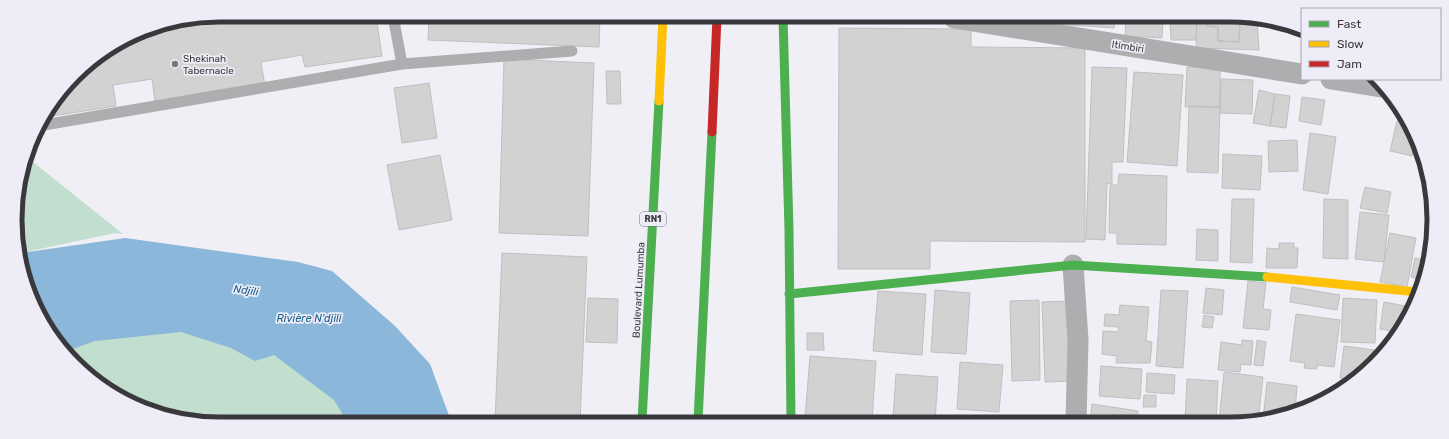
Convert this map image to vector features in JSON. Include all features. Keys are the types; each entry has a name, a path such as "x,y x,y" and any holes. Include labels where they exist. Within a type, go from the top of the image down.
{"main road":[{"name":"Boulevard Lumumba","path":"642,417 663,22"},
{"path":"698,417 717,22"},
{"path":"783,22 789,230 791,417"},
{"path":"789,294 1073,265 1259,276 1413,292"}],"street":[{"name":"Itimbiri","path":"979,22 1301,74"},
{"path":"1337,80 1375,86"},
{"path":"1073,265 1078,340 1076,417"}],"lane":[{"path":"394,22 402,64"},
{"path":"46,125 402,64 572,51"}],"green space":[{"path":"31,160 123,234 115,233 25,252 22,232 22,207"},
{"path":"246,326 372,417 207,417 156,407 132,397 99,376 71,350 61,338"}],"water":[{"name":"Rivière N'djili","path":"125,238 298,262 332,271 395,326 430,364 450,417 344,417 334,400 274,355 255,361 231,348 181,332 95,341 71,350 55,329 42,307 32,283 25,252"}],"building":[{"name":"Shekinah Tabernacle","path":"207,22 377,22 382,56 305,67 302,55 261,62 265,86 155,102 152,79 113,85 116,106 51,116 71,89 89,71 121,48 156,32"},
{"path":"429,22 600,22 599,47 428,40"},
{"path":"1055,22 1115,22 1114,28 1055,24"},
{"path":"1126,22 1163,22 1162,38 1125,36"},
{"path":"1170,22 1197,22 1196,40 1171,40"},
{"path":"1197,22 1207,22 1207,26 1218,27 1218,41 1239,42 1240,22 1257,24 1259,50 1196,48"},
{"path":"1207,22 1240,22 1239,42 1218,41 1218,27 1207,26"},
{"path":"839,28 971,29 971,47 1085,48 1085,242 930,241 930,269 838,269"},
{"path":"504,59 594,63 588,236 499,233"},
{"path":"1092,67 1127,68 1123,162 1112,162 1112,184 1107,183 1105,240 1086,239"},
{"path":"1187,67 1220,68 1220,107 1185,107"},
{"path":"606,71 620,71 621,104 607,104"},
{"path":"1134,72 1183,75 1177,166 1127,162"},
{"path":"1221,79 1253,80 1252,114 1220,113"},
{"path":"429,83 437,138 402,143 394,88"},
{"path":"1259,90 1275,94 1270,126 1253,123"},
{"path":"1275,94 1290,96 1286,128 1270,126"},
{"path":"1302,97 1325,100 1321,125 1299,121"},
{"path":"1189,106 1220,107 1218,173 1187,172"},
{"path":"1397,121 1401,122 1414,148 1412,156 1390,151"},
{"path":"1310,133 1336,137 1328,194 1303,190"},
{"path":"1297,140 1298,171 1269,172 1268,141"},
{"path":"1223,154 1262,156 1260,190 1222,188"},
{"path":"440,155 452,220 399,230 387,165"},
{"path":"1119,174 1167,176 1166,245 1117,244 1117,233 1109,233 1110,185 1118,185"},
{"path":"1365,187 1391,192 1387,213 1360,208"},
{"path":"1232,199 1254,199 1252,263 1230,262"},
{"path":"1324,199 1348,200 1348,259 1323,258"},
{"path":"1360,212 1389,215 1384,262 1355,259"},
{"path":"1197,229 1218,230 1218,261 1196,260"},
{"path":"1390,233 1416,238 1407,287 1380,282"},
{"path":"1279,243 1294,243 1294,248 1298,248 1297,268 1266,268 1267,248 1279,249"},
{"path":"502,253 587,257 580,417 495,417"},
{"path":"1415,258 1423,260 1418,279 1411,277"},
{"path":"1248,281 1266,283 1263,309 1271,310 1269,330 1243,328"},
{"path":"1292,287 1340,295 1337,310 1290,302"},
{"path":"1206,288 1224,290 1222,315 1203,313"},
{"path":"935,290 970,293 966,354 931,352"},
{"path":"1161,290 1188,291 1183,368 1156,366"},
{"path":"878,291 926,294 922,355 873,351"},
{"path":"588,298 618,299 617,343 586,342"},
{"path":"1343,298 1377,300 1375,343 1341,342"},
{"path":"1039,300 1040,380 1012,381 1010,301"},
{"path":"1071,301 1074,381 1045,382 1042,302"},
{"path":"1384,302 1407,306 1392,331 1380,329"},
{"path":"1120,305 1149,307 1146,341 1152,342 1150,363 1116,363 1117,356 1102,354 1103,331 1118,332 1119,327 1104,326 1105,314 1119,315"},
{"path":"1296,314 1340,320 1334,367 1317,365 1317,369 1304,368 1305,363 1290,361"},
{"path":"1204,315 1214,317 1212,328 1202,327"},
{"path":"807,333 823,333 824,350 807,350"},
{"path":"1242,340 1253,341 1251,365 1241,364 1240,372 1218,370 1221,342 1242,345"},
{"path":"1257,340 1266,342 1263,366 1254,365"},
{"path":"1344,346 1375,350 1375,353 1350,376 1346,379 1340,378"},
{"path":"810,356 876,361 872,417 805,417"},
{"path":"960,362 1003,365 999,412 957,409"},
{"path":"1101,366 1142,369 1140,399 1099,396"},
{"path":"1224,372 1263,377 1259,414 1242,417 1220,417"},
{"path":"1147,373 1175,375 1174,394 1146,392"},
{"path":"896,374 938,377 935,417 893,417"},
{"path":"1187,379 1218,381 1216,417 1185,417"},
{"path":"1267,382 1297,386 1295,406 1264,414"},
{"path":"1144,395 1156,395 1156,407 1143,407"},
{"path":"1092,404 1138,411 1137,417 1091,417"}],"traffic: fast":[{"path":"783,22 789,230 791,417"},
{"path":"642,417 659,101"},
{"path":"698,417 712,132"},
{"path":"789,294 1073,265 1267,277"}],"traffic: slow":[{"path":"659,101 663,22"},
{"path":"1267,277 1413,292"}],"traffic: jam":[{"path":"712,132 717,22"}],"place":[{"name":"Shekinah Tabernacle","path":"175,64"}],"water label":[{"name":"Ndjili","path":"246,290"}]}
